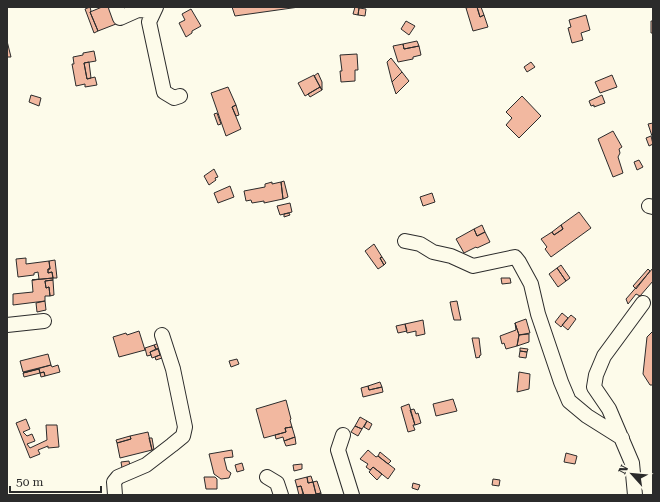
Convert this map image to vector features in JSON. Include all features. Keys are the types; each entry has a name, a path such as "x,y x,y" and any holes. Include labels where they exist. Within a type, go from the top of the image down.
{"street":[{"path":"116,7 120,18 138,10 155,9 149,22 164,92 174,98 180,96"},
{"path":"405,241 420,244 434,252 451,256 473,266 515,257 531,284 538,314 569,401 587,416 622,438"},
{"path":"634,495 632,462 609,409 594,387 596,375 604,356 643,303"},
{"path":"7,325 44,322"},
{"path":"115,495 114,482 118,477 146,465 183,436 185,427 173,369 162,335"},
{"path":"343,435 338,450 352,495"},
{"path":"267,477 277,483 281,495"}],"building":[{"path":"90,7 90,12 98,31 94,33 85,9"},
{"path":"102,7 109,7 116,24 98,31 90,12"},
{"path":"232,7 299,7 235,16"},
{"path":"355,7 359,8 358,15 353,14"},
{"path":"477,7 480,17 484,15 488,27 473,31 466,8"},
{"path":"477,7 481,7 484,15 480,17"},
{"path":"359,8 366,9 365,16 358,15"},
{"path":"191,9 201,26 192,31 192,33 186,37 179,23 185,20 182,14"},
{"path":"586,15 590,30 581,33 583,40 572,43 568,28 571,27 569,20"},
{"path":"406,21 415,26 409,35 401,29"},
{"path":"651,21 653,21 653,33 651,33"},
{"path":"7,41 11,57 7,57"},
{"path":"417,41 419,46 404,49 403,44"},
{"path":"403,44 404,49 419,46 421,55 413,57 413,59 398,62 393,46"},
{"path":"94,51 96,61 84,63 87,79 95,77 97,85 85,87 85,84 76,86 72,64 74,64 73,57"},
{"path":"357,54 358,70 355,70 355,81 341,82 340,71 342,71 340,55"},
{"path":"391,58 402,72 392,82 387,62"},
{"path":"89,62 91,78 87,79 84,63"},
{"path":"531,62 535,67 527,72 524,67"},
{"path":"402,72 409,81 396,94 392,82"},
{"path":"318,73 322,82 322,90 314,76"},
{"path":"314,75 320,87 305,96 298,83"},
{"path":"612,75 617,87 600,93 595,82"},
{"path":"228,87 236,105 232,107 241,129 226,136 211,93"},
{"path":"320,87 322,90 310,97 308,94"},
{"path":"31,95 41,98 39,106 29,102"},
{"path":"602,95 605,103 594,107 594,105 591,106 589,101"},
{"path":"522,96 541,116 519,138 506,125 512,118 506,112"},
{"path":"236,105 239,115 236,116 232,107"},
{"path":"217,113 221,124 218,125 214,114"},
{"path":"653,123 653,139 648,124"},
{"path":"613,131 622,147 619,149 620,153 618,157 623,173 613,177 598,139"},
{"path":"651,136 653,144 649,146 646,138"},
{"path":"639,160 643,167 637,170 634,162"},
{"path":"214,169 218,177 215,178 216,180 209,185 204,176"},
{"path":"284,181 288,197 283,199 281,182"},
{"path":"272,182 272,184 281,182 283,199 264,203 264,201 252,203 251,200 246,201 244,191 265,187 265,184"},
{"path":"230,186 234,197 218,203 214,193"},
{"path":"432,193 435,202 423,206 420,197"},
{"path":"290,203 292,212 280,215 277,206"},
{"path":"579,212 591,228 551,257 545,249 547,247 541,239 552,232 554,235 563,229 561,225"},
{"path":"289,213 290,215 284,217 284,214"},
{"path":"482,225 485,232 477,236 474,229"},
{"path":"561,225 563,229 554,235 552,232"},
{"path":"474,229 477,236 485,232 490,242 464,253 456,239"},
{"path":"374,244 382,257 380,258 384,265 378,269 365,251"},
{"path":"382,257 386,263 384,265 380,258"},
{"path":"26,258 26,264 49,261 50,269 48,269 48,273 52,272 53,278 32,280 39,279 38,272 34,273 34,275 18,277 16,259"},
{"path":"55,260 57,278 53,278 52,272 48,273 48,269 50,269 49,261"},
{"path":"561,265 570,278 566,281 557,268"},
{"path":"557,268 566,281 558,287 549,274"},
{"path":"653,268 653,281 640,296 636,294 628,304 626,299"},
{"path":"648,269 650,271 636,289 633,286"},
{"path":"53,278 53,280 45,281 46,288 49,287 50,296 45,296 45,301 13,305 13,294 33,292 32,280"},
{"path":"501,278 510,278 511,283 502,284"},
{"path":"53,280 54,295 50,296 49,287 46,288 45,281"},
{"path":"45,301 46,310 37,312 36,303"},
{"path":"457,301 461,320 454,320 452,312 450,302"},
{"path":"562,313 568,318 561,327 555,322"},
{"path":"571,315 576,319 568,330 562,325"},
{"path":"526,319 530,333 519,335 515,323"},
{"path":"423,320 425,334 416,336 416,331 407,333 405,324"},
{"path":"515,323 519,335 517,346 506,349 504,343 502,344 500,336 516,330"},
{"path":"405,324 407,331 398,333 396,326"},
{"path":"139,331 145,350 119,357 113,337"},
{"path":"653,331 653,385 650,385 643,374 647,337"},
{"path":"529,334 529,342 517,346 519,335"},
{"path":"472,338 479,338 480,357 476,358"},
{"path":"159,343 160,348 156,349 154,345"},
{"path":"154,345 156,349 150,352 151,355 147,356 145,348"},
{"path":"520,348 528,349 527,352 520,351"},
{"path":"158,349 160,355 152,358 150,352"},
{"path":"520,351 527,352 526,358 519,357"},
{"path":"48,354 51,365 23,372 20,361"},
{"path":"162,354 162,358 156,360 155,357"},
{"path":"237,359 239,364 231,367 229,361"},
{"path":"51,365 52,367 58,365 60,372 45,376 44,372 40,373 39,369 23,373"},
{"path":"39,369 40,373 24,377 23,373"},
{"path":"44,372 45,376 41,377 40,373"},
{"path":"519,372 530,374 529,389 517,392"},
{"path":"380,382 382,387 369,390 368,386"},
{"path":"368,386 369,390 382,387 383,392 363,397 361,388"},
{"path":"453,399 457,411 436,416 433,404"},
{"path":"286,400 292,427 285,428 286,432 264,438 256,409"},
{"path":"409,404 415,430 408,432 401,407"},
{"path":"414,409 416,414 418,413 421,423 415,425 410,410"},
{"path":"360,417 367,421 362,429 355,426"},
{"path":"26,419 30,429 23,432 27,436 32,434 35,441 27,444 30,448 47,440 46,425 57,425 59,447 48,448 48,446 38,450 40,454 30,458 16,423"},
{"path":"367,421 372,424 369,430 364,427"},
{"path":"355,426 362,429 358,436 351,432"},
{"path":"292,427 295,437 284,441 283,437 276,439 275,435 286,432 285,428"},
{"path":"148,432 152,450 120,458 117,443 131,439 130,436"},
{"path":"130,436 131,439 117,443 116,440"},
{"path":"295,437 296,444 286,446 284,441"},
{"path":"149,438 152,438 154,450 152,450"},
{"path":"232,450 233,457 224,458 227,470 231,473 229,478 221,479 214,474 209,454"},
{"path":"368,450 395,469 388,479 373,467 370,470 366,467 368,464 360,459"},
{"path":"380,452 391,461 388,464 378,456"},
{"path":"566,453 577,456 575,464 564,462"},
{"path":"129,461 130,466 122,468 121,462"},
{"path":"242,463 244,470 237,472 235,465"},
{"path":"302,464 302,469 294,471 293,465"},
{"path":"373,467 382,474 377,480 369,472"},
{"path":"311,476 313,482 308,483 307,477"},
{"path":"204,477 215,477 217,479 217,489 206,489"},
{"path":"307,477 308,483 313,482 316,494 321,493 321,495 304,495 301,486 297,487 295,480"},
{"path":"493,479 500,480 499,486 492,485"},
{"path":"317,481 321,493 316,494 313,482"},
{"path":"413,483 420,485 418,490 412,488"},
{"path":"301,486 303,494 299,495 297,487"}]}
